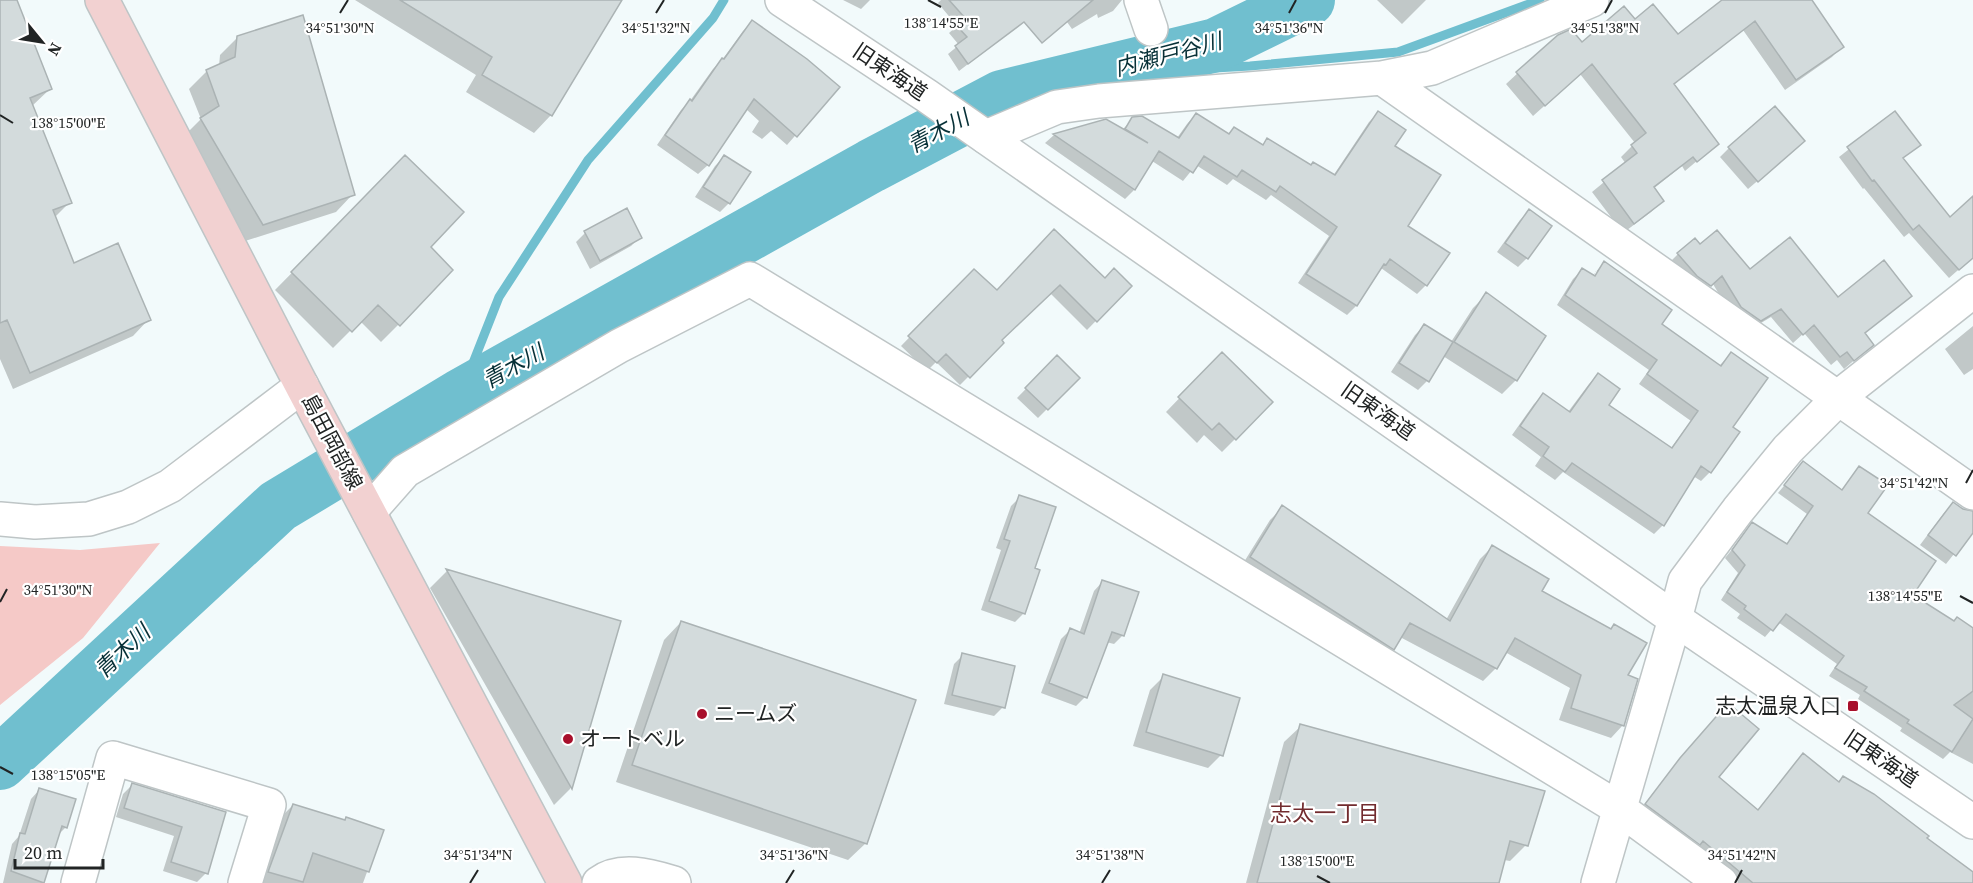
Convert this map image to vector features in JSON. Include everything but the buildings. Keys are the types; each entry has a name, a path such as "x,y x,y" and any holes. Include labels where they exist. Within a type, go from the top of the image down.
{"main road":[{"name":"島田岡部線","path":"102,0 302,386 565,883"}],"street":[{"name":"旧東海道","path":"782,0 927,96 1675,619 1973,822"},
{"path":"986,137 1057,107 1099,101 1382,78 1432,68 1592,0"},
{"path":"1382,78 1973,493"},
{"path":"367,508 405,471 619,346 750,279 1620,809 1721,883"},
{"path":"1598,883 1685,580 1737,510 1788,449 1839,398 1973,291"},
{"path":"0,519 35,522 89,519 128,507 170,486 302,386"},
{"path":"78,883 113,758 269,805 245,883"},
{"path":"599,883 605,878 628,873 674,883"}],"shaded area":[{"path":"160,543 83,638 0,705 0,546 80,550"}],"waterway":[{"path":"460,396 499,297 588,160 713,18 724,0"},
{"name":"青木川","path":"0,763 278,506 460,396 871,166 1002,97 1216,45 1308,0"},
{"name":"内瀬戸谷川","path":"1093,75 1250,66 1398,52 1540,0"}],"place":[{"name":"志太温泉入口","path":"1853,706"},
{"name":"ニームズ","path":"702,714"},
{"name":"オートベル","path":"568,739"}],"district":[{"name":"志太一丁目","path":"1325,813"}]}
